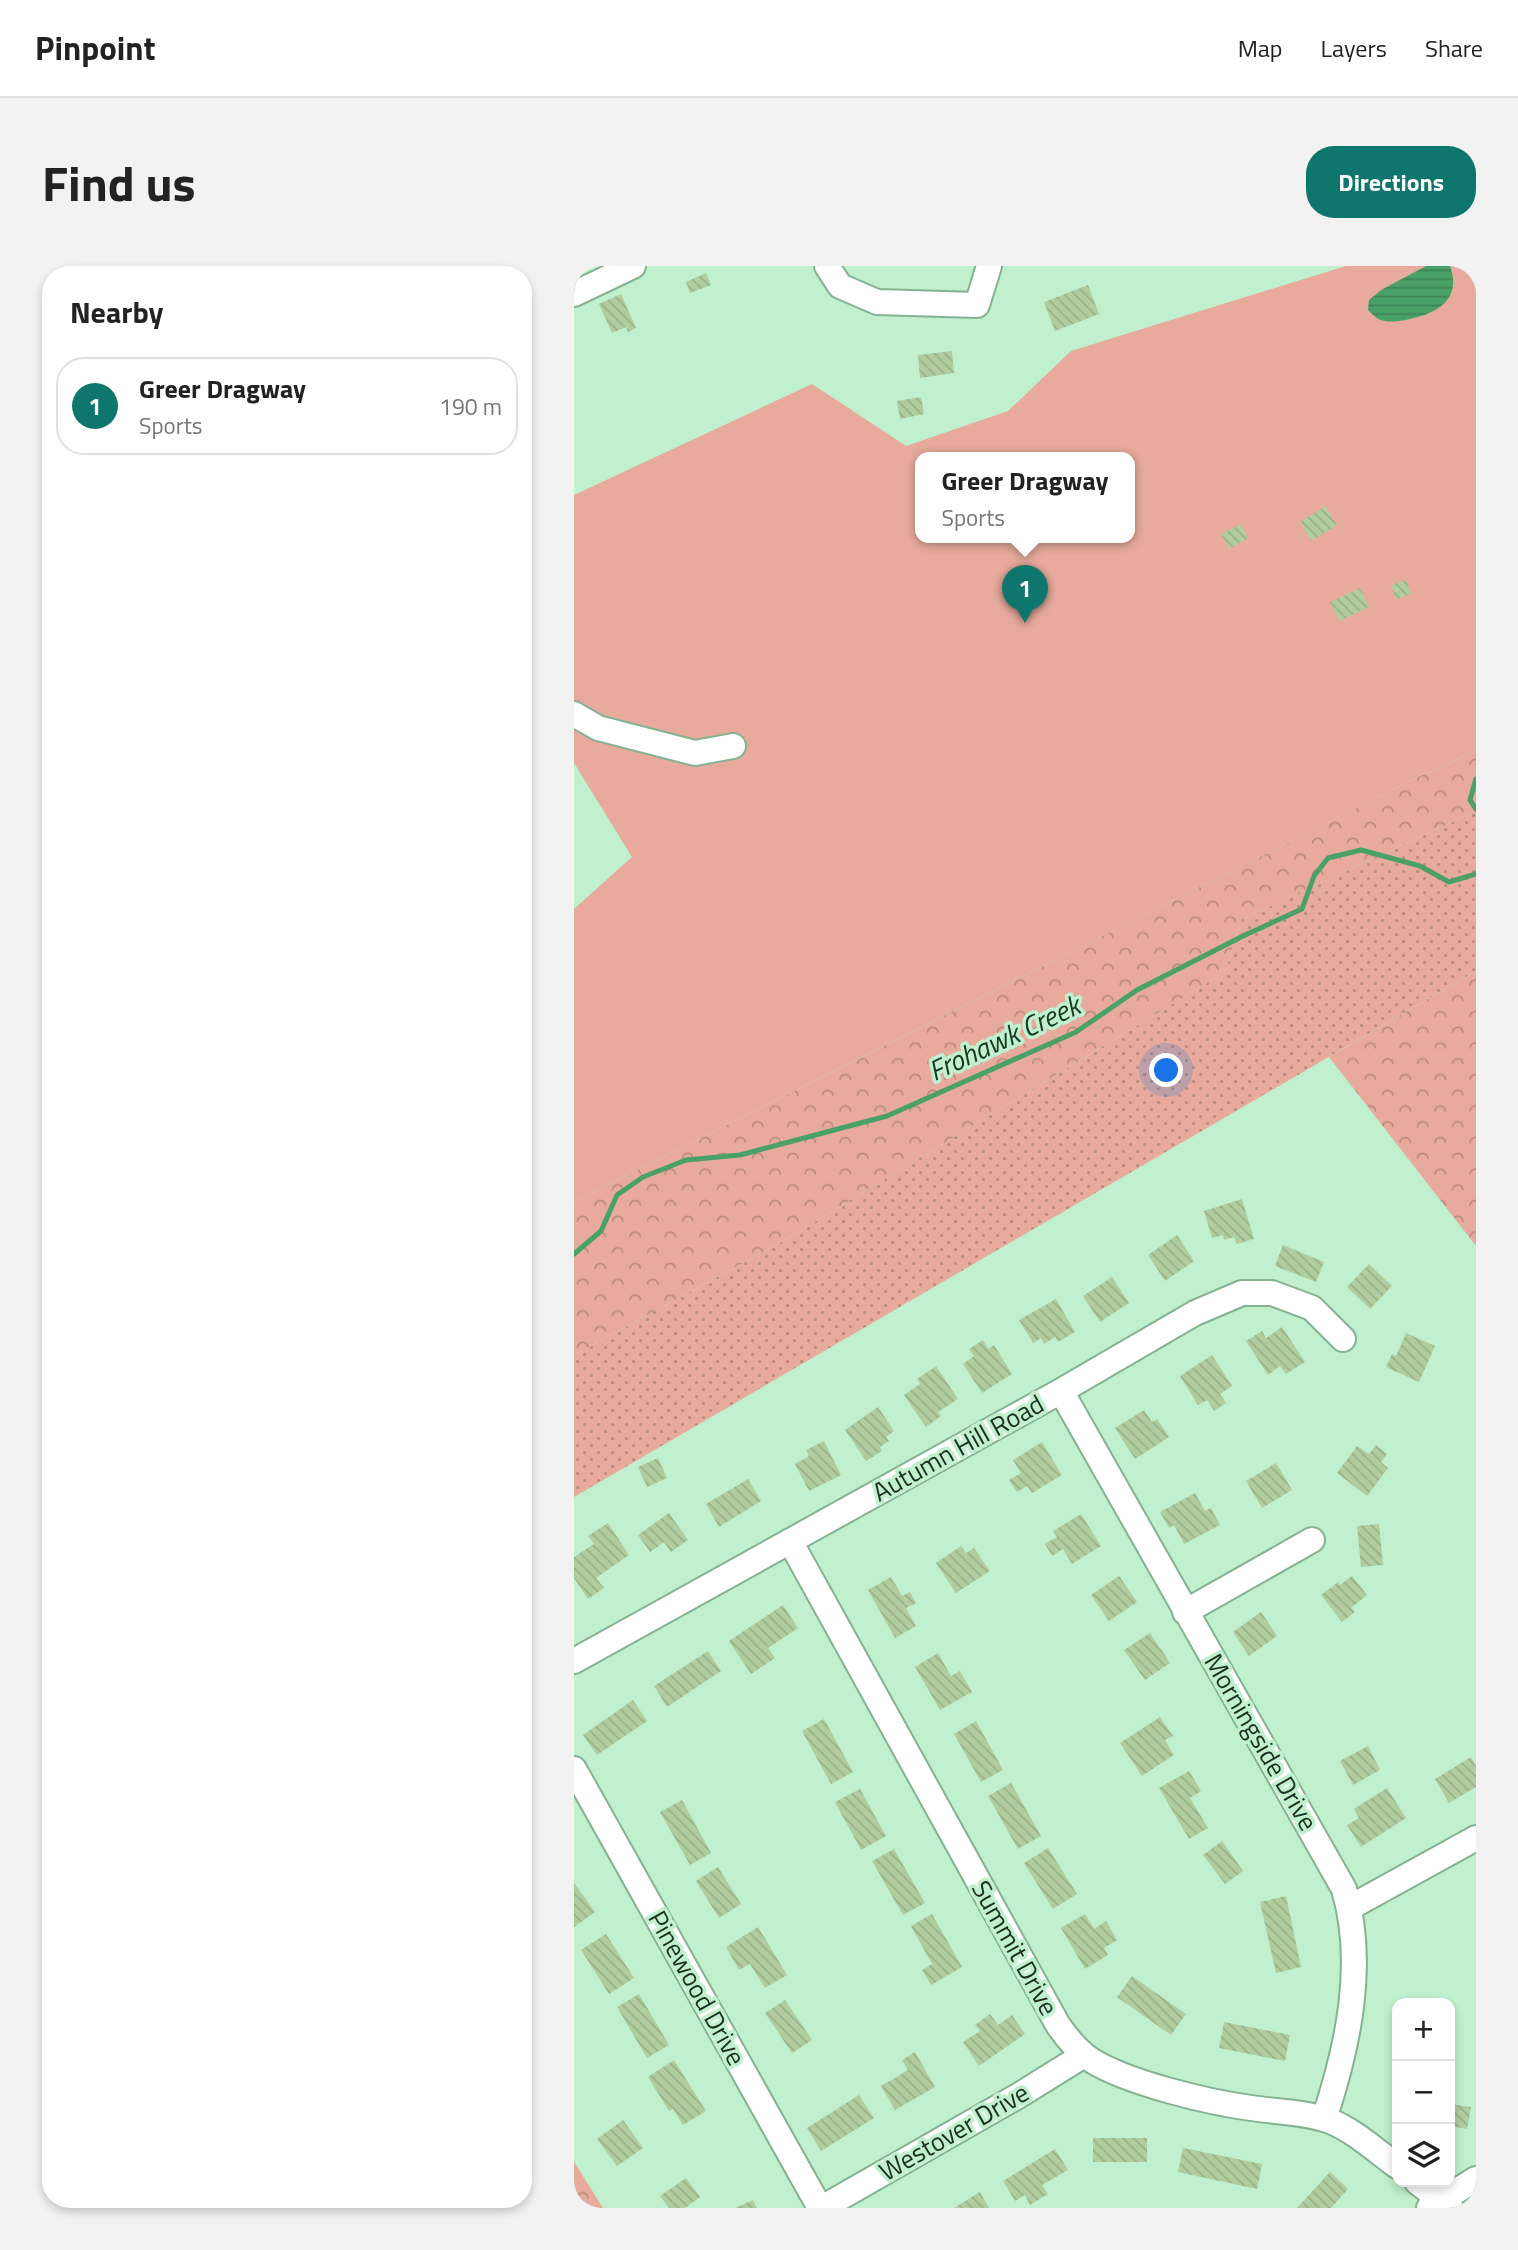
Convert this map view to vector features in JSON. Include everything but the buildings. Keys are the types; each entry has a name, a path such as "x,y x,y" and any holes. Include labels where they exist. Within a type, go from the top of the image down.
{"street":[{"path":"574,294 633,266"},
{"path":"827,266 841,286 877,302 977,305 989,266"},
{"path":"574,714 598,728 695,753 733,746"},
{"name":"Autumn Hill Road","path":"574,1661 1061,1391 1195,1313 1242,1293 1272,1293 1312,1308 1343,1339"},
{"name":"Morningside Drive","path":"1061,1391 1335,1871 1349,1908 1353,1983 1348,2029 1339,2075 1324,2119"},
{"path":"1185,1612 1312,1540"},
{"name":"Summit Drive","path":"790,1541 1069,2041 1084,2055 1104,2067 1190,2095 1248,2108 1324,2119 1345,2129 1392,2162"},
{"name":"Pinewood Drive","path":"574,1769 821,2208"},
{"path":"1349,1908 1476,1838"},
{"name":"Westover Drive","path":"821,2208 1018,2096 1084,2055"},
{"path":"1423,2187 1441,2205 1476,2179"}],"green space":[{"path":"1346,266 1476,266 1476,751 1420,776 574,1202 574,909 632,857 574,763 574,495 812,384 906,446 1008,411 1071,351"},
{"path":"1476,751 1476,811 1242,919 1225,972 785,1240 574,1355 574,1202 1420,776"},
{"path":"1476,811 1476,971 574,1497 574,1355 785,1240 1225,972 1242,919"},
{"path":"1476,971 1476,1246 1329,1057"},
{"path":"574,2162 603,2208 574,2208"}],"shaded area":[{"path":"1426,266 1450,266 1453,287 1445,303 1430,313 1392,322 1379,319 1368,310 1369,300 1381,290"}],"waterway":[{"name":"Frohawk Creek","path":"1476,779 1470,800 1476,809"},
{"name":"Frohawk Creek","path":"574,1254 601,1231 617,1195 643,1177 686,1160 740,1155 887,1116 1076,1032 1137,990 1302,909 1314,876 1328,858 1361,850 1420,866 1449,882 1476,874"}],"place":[{"name":"Greer Dragway","path":"1025,623"}]}
